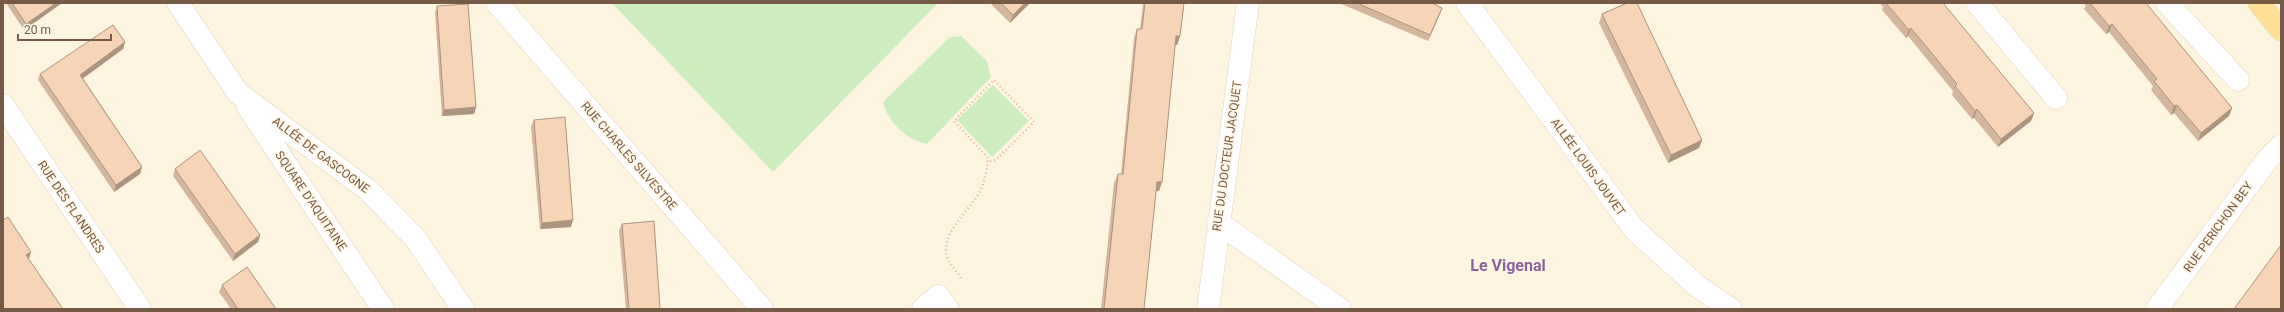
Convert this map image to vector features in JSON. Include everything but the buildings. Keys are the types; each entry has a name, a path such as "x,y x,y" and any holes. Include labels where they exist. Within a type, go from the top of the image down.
{"main road":[{"path":"2259,3 2281,30"}],"street":[{"name":"ALLÉE DE GASCOGNE","path":"178,3 238,93 368,190 415,238 462,309"},
{"name":"RUE CHARLES SILVESTRE","path":"497,3 762,309"},
{"name":"RUE DU DOCTEUR JACQUET","path":"1208,309 1218,222 1248,3"},
{"name":"ALLÉE LOUIS JOUVET","path":"1467,3 1635,230 1697,286 1731,309"},
{"path":"1977,3 2056,98"},
{"path":"2167,3 2238,80"},
{"name":"SQUARE D'AQUITAINE","path":"238,93 383,309"},
{"name":"RUE DES FLANDRES","path":"3,105 140,309"},
{"name":"RUE PERICHON BEY","path":"2157,309 2267,160 2281,146"},
{"path":"1218,222 1340,309"},
{"path":"923,309 938,296 948,309"}],"path":[{"path":"962,281 948,258 947,242 952,231 980,192 988,158 954,121 994,80 1034,122 996,160 988,162"}],"green space":[{"path":"612,3 938,3 773,172"},
{"path":"961,36 987,61 991,77 927,144 912,139 894,123 885,109 883,102 950,37"},
{"path":"993,85 1029,121 992,157 957,120"}],"district":[{"name":"Le Vigenal","path":"1508,265"}]}
